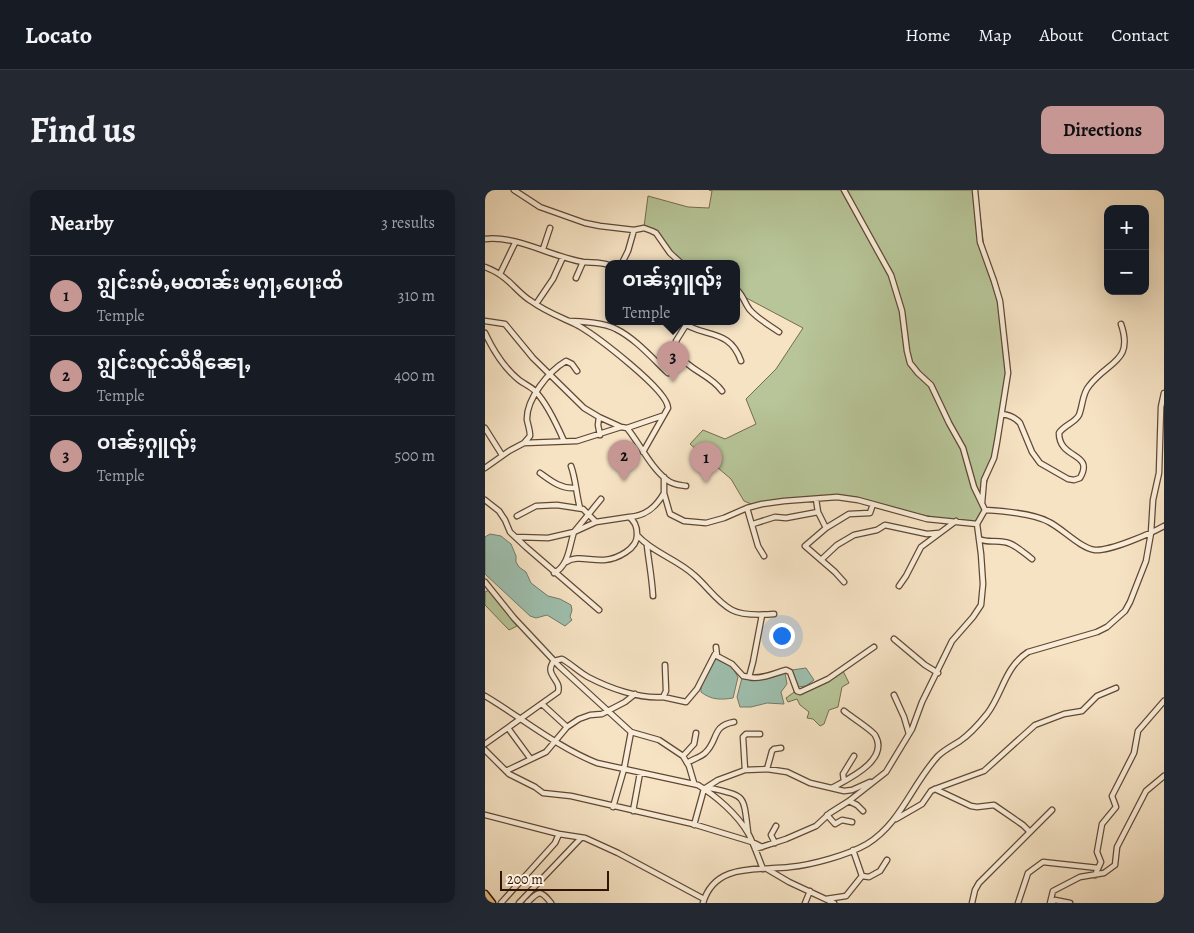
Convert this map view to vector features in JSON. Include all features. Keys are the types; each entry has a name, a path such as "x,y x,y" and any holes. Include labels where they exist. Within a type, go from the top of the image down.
{"highway":[{"path":"485,894 493,903"}],"street":[{"path":"514,190 540,207 571,218 600,226 634,230 644,228 656,233 670,253 678,260"},
{"path":"845,190 894,283 902,311 910,363 931,385 963,448 974,487 985,510"},
{"path":"975,190 980,242 995,281 1000,301 1008,373 1003,414 994,458 984,480 982,504"},
{"path":"543,250 550,228"},
{"path":"623,260 633,238 634,230"},
{"path":"486,238 543,250 563,258 605,264"},
{"path":"500,274 515,243"},
{"path":"535,304 553,279 563,258"},
{"path":"576,278 583,262"},
{"path":"485,267 500,274 535,304 568,321 605,344 668,402 667,408 643,452"},
{"path":"740,293 743,301 751,311 779,332"},
{"path":"485,321 505,324 533,358 584,408 621,428"},
{"path":"568,321 579,321 615,328 642,348 668,373"},
{"path":"1003,414 1017,419 1032,452 1040,463 1068,478 1074,480 1080,478 1084,469 1083,464 1078,456 1064,449 1059,439 1059,433 1079,415 1083,394 1089,386 1116,361 1125,349 1125,336 1121,324"},
{"path":"722,392 717,384 681,357 676,340 686,325 727,340 734,345 741,361"},
{"path":"485,333 493,350 502,362 519,380 536,391 544,402 564,441"},
{"path":"485,468 502,455 523,443 530,436 527,418 530,403 536,391 551,375 566,361 572,364 577,371"},
{"path":"895,820 939,756 975,728 987,713 1005,677 1019,658 1028,652 1097,632 1107,627 1119,618 1130,602 1146,561 1151,533 1153,500 1159,472 1161,407 1164,393"},
{"path":"599,416 600,435"},
{"path":"523,443 577,441 621,428 627,428 662,416"},
{"path":"485,428 502,455"},
{"path":"627,428 664,478 676,485 686,486"},
{"path":"571,466 576,480 575,488 580,508"},
{"path":"540,473 559,486 575,488"},
{"path":"664,478 664,493 670,514 685,521 706,523 747,508 783,500 837,497 859,500 927,519 977,524"},
{"path":"516,537 548,538 573,532 596,522 643,515 659,501 664,493"},
{"path":"566,562 573,532 601,499"},
{"path":"816,499 818,512 826,528"},
{"path":"485,500 499,512 510,532 554,573 599,610"},
{"path":"844,582 805,546 826,528 849,514 870,513 873,504"},
{"path":"517,516 536,506 557,505 580,508 596,522"},
{"path":"747,508 758,546 764,556"},
{"path":"985,510 1048,521 1088,548 1096,550 1105,549 1151,533 1164,526"},
{"path":"755,849 775,844 816,826 886,772 909,734 952,640 981,605 983,584 977,524 985,510"},
{"path":"753,524 775,517 786,518 818,512"},
{"path":"554,573 572,558 604,560 633,548 637,535 635,523 629,517"},
{"path":"899,586 921,547 956,521"},
{"path":"821,560 837,545 854,535 877,530 885,525 927,534 939,533"},
{"path":"637,535 647,546 693,574 722,603 732,610 762,615 774,614"},
{"path":"979,539 987,542 1009,543 1032,559"},
{"path":"647,546 648,561 652,575 653,596"},
{"path":"485,582 515,618 580,687 631,732 659,740 683,756 694,783"},
{"path":"749,677 762,615"},
{"path":"894,639 937,673"},
{"path":"485,744 558,692 559,689 550,670 555,660 562,659 589,677 606,685 652,698 663,697 685,702 697,689 715,654 715,646"},
{"path":"715,654 732,664 743,676 759,678 786,670 790,672 797,691 800,692 828,679 874,647"},
{"path":"663,697 666,690 665,665"},
{"path":"485,815 559,834 585,838 618,853 704,901 708,891 725,875 741,870 812,863 853,850 868,843 895,820 922,804 935,789 984,771 1035,726 1064,714 1082,711 1097,696 1116,688"},
{"path":"506,771 546,752 567,727 579,719 590,715 602,714 625,702 635,694"},
{"path":"894,695 909,734"},
{"path":"485,696 555,741 591,761 694,783 706,788 737,795 744,802 748,833"},
{"path":"1095,875 1101,862 1097,852 1102,824 1116,807 1112,796 1134,753 1138,731 1164,701"},
{"path":"541,704 567,727"},
{"path":"832,788 856,775 870,763 877,752 874,734 843,711"},
{"path":"687,763 704,755 710,748 716,732 722,725 735,722"},
{"path":"508,728 530,758"},
{"path":"613,807 624,769 631,732"},
{"path":"683,756 694,744 696,733"},
{"path":"745,770 743,737 746,734 760,734"},
{"path":"767,769 772,751 781,748"},
{"path":"485,750 506,771 543,793 571,796 694,825 752,842 761,847"},
{"path":"844,781 843,774 855,756"},
{"path":"694,825 706,788 718,780 745,770 767,769 787,772 810,783 848,791 876,780"},
{"path":"633,811 640,772"},
{"path":"1050,903 1053,892 1080,877 1105,873 1115,865 1117,847 1146,791 1164,776"},
{"path":"706,788 731,812 748,833 765,869 835,903"},
{"path":"935,789 971,806 994,805 1030,832"},
{"path":"849,800 863,811"},
{"path":"972,903 979,883 1052,810"},
{"path":"827,816 835,824 842,820 852,822"},
{"path":"775,844 771,835 776,826"},
{"path":"502,903 555,843 559,834"},
{"path":"519,903 581,838"},
{"path":"853,850 862,876"},
{"path":"862,876 869,877 881,871 887,860"},
{"path":"1018,903 1028,873 1043,862 1098,868"},
{"path":"825,899 846,896 862,876"},
{"path":"805,903 810,892"},
{"path":"527,903 540,893 545,895 551,903"},
{"path":"1050,903 1055,900 1070,903"}],"shaded area":[{"path":"709,190 977,190 986,264 1005,327 1006,391 999,440 983,495 986,510 979,525 957,523 856,499 775,501 751,504 744,501 731,479 690,444 703,430 725,439 756,424 746,399 776,369 803,328 740,295 740,260 678,260 669,254 656,232 644,227 648,196 688,207 709,208 712,191"},
{"path":"490,534 501,536 511,544 516,556 516,562 526,572 531,583 548,596 560,599 571,605 570,617 572,620 565,626 547,615 536,618 530,616 485,574 485,537"},
{"path":"489,590 517,626 509,630 485,605 485,592"},
{"path":"716,659 732,667 738,677 733,698 716,699 701,692 701,687 713,660"},
{"path":"806,668 814,680 806,686 797,687 793,679 792,670"},
{"path":"842,669 849,683 842,687 838,707 829,710 824,724 820,726 813,719 807,718 809,712 800,705 797,699 788,702 786,698 797,690 809,689 825,682 830,674"},
{"path":"785,673 787,684 781,692 784,704 767,703 751,707 740,707 737,697 742,678 764,679"}],"place":[{"name":"ဝၢၼ်ႈႁူၺ်ႈ","path":"673,382"},
{"name":"ၵျွင်းလူင်သီရီၼေႃႇ","path":"624,481"},
{"name":"ၵျွင်းၵမ်ႇမထၢၼ်း မႁႃႇပေႃးထိ","path":"706,483"}]}
